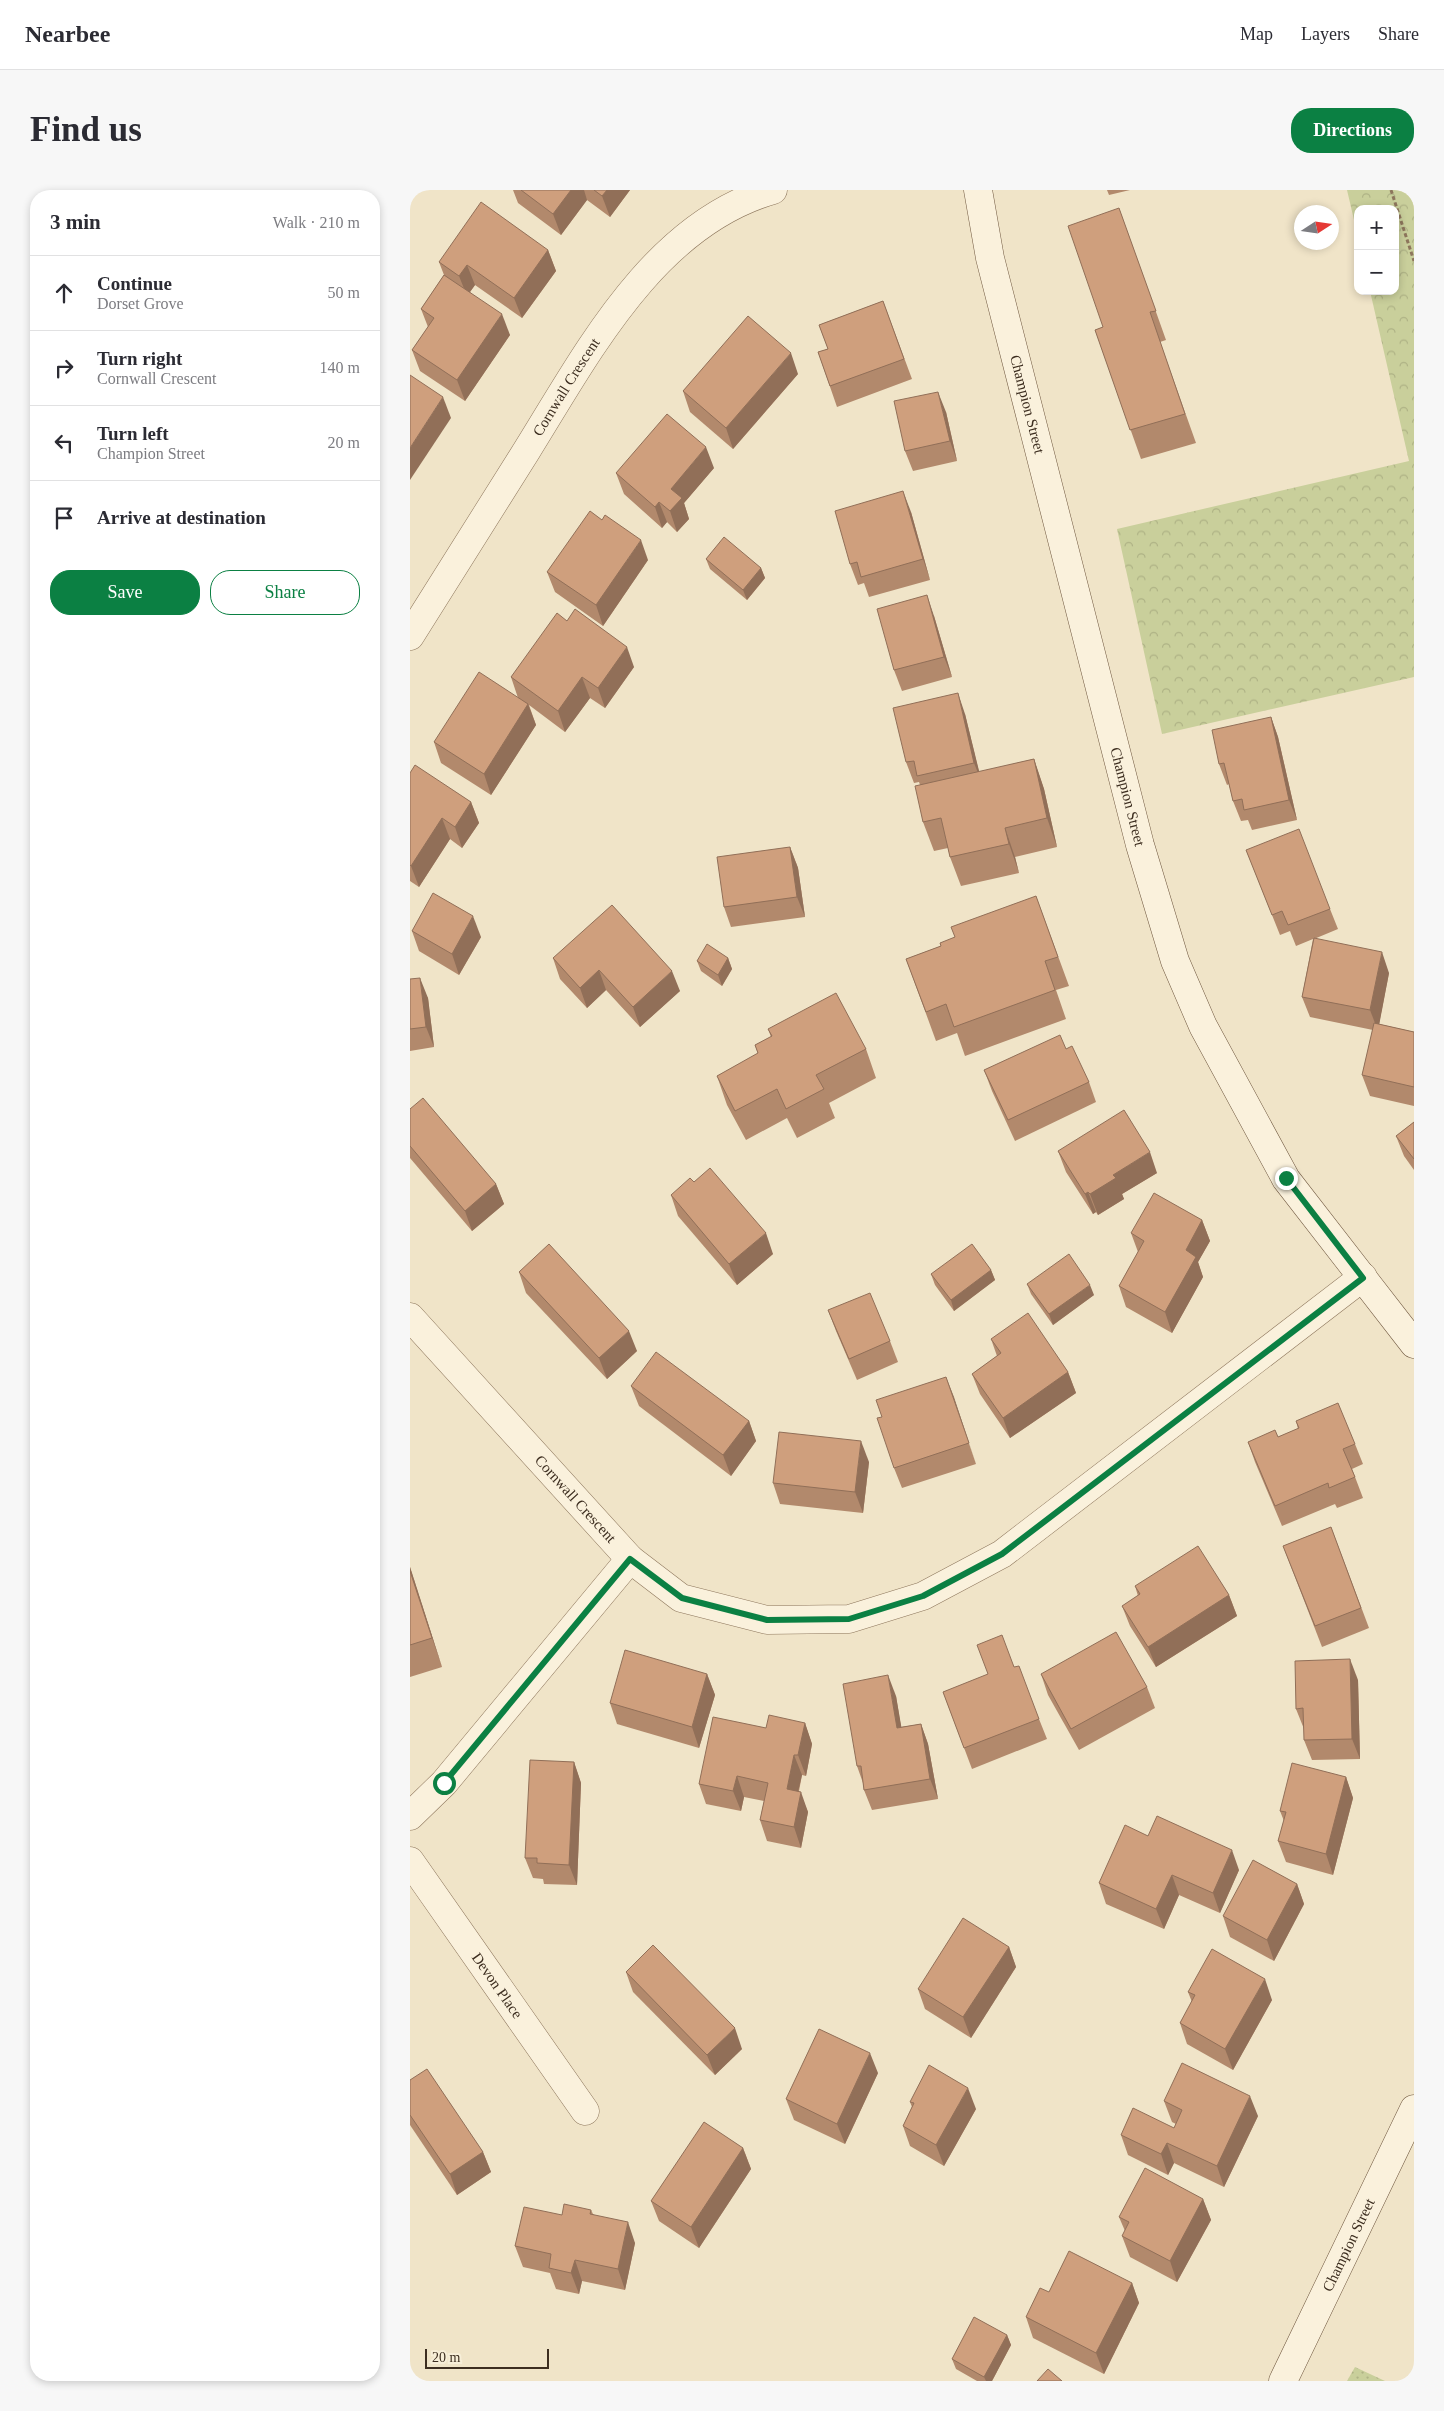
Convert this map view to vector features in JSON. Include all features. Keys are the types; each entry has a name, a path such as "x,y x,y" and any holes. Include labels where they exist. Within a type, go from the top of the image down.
{"street":[{"name":"Cornwall Crescent","path":"410,636 603,328 649,272 699,226 752,196 773,190"},
{"name":"Champion Street","path":"978,190 990,258 1140,845 1176,961 1204,1026 1286,1178 1414,1344"},
{"name":"Cornwall Crescent","path":"410,1317 630,1559 682,1598 767,1620 849,1619 923,1596 1002,1554 1363,1278"},
{"path":"410,1816 444,1783 630,1559"},
{"name":"Devon Place","path":"410,1861 585,2111"},
{"name":"Champion Street","path":"1284,2381 1414,2109"}],"path":[{"path":"1391,190 1414,261"}],"green space":[{"path":"1347,190 1414,190 1414,677 1162,734 1117,529 1409,461 1371,295 1399,295 1399,205 1354,205 1354,220"},
{"path":"1355,2367 1385,2381 1347,2381"}],"building":[{"path":"521,190 571,190 553,214"},
{"path":"594,190 607,190 602,196"},
{"path":"481,202 548,250 514,298 467,265 459,276 439,262"},
{"path":"1119,208 1156,311 1150,312 1185,414 1130,430 1095,330 1103,327 1068,226"},
{"path":"444,275 502,314 457,380 412,350 434,318 421,309"},
{"path":"883,301 904,359 830,386 818,352 828,349 819,325"},
{"path":"748,316 791,353 726,428 683,391"},
{"path":"410,375 443,397 410,448"},
{"path":"938,392 950,441 905,451 894,401"},
{"path":"667,414 706,447 671,489 682,498 670,511 659,502 655,507 616,473"},
{"path":"903,491 923,559 861,577 857,562 850,564 835,511"},
{"path":"590,511 602,520 605,515 641,540 596,605 547,572"},
{"path":"724,537 761,568 743,590 706,559"},
{"path":"927,595 944,657 894,670 877,609"},
{"path":"575,609 627,647 598,688 582,677 558,711 511,677 557,613 567,621"},
{"path":"479,672 528,704 484,774 434,742"},
{"path":"958,693 974,763 917,776 914,761 906,762 893,708"},
{"path":"1271,717 1289,800 1244,810 1242,799 1233,801 1224,763 1219,764 1212,730"},
{"path":"1034,759 1047,818 1005,828 1009,844 950,857 941,818 923,822 915,786"},
{"path":"415,765 471,802 455,827 442,818 411,866 410,773"},
{"path":"1299,829 1330,909 1288,925 1282,911 1272,915 1246,850"},
{"path":"790,847 797,897 724,907 717,857"},
{"path":"433,893 473,916 452,954 412,931"},
{"path":"1036,896 1058,957 1045,961 1055,990 954,1027 946,1004 926,1012 906,959 941,946 940,943 955,937 951,927"},
{"path":"612,905 672,971 633,1007 599,970 580,988 553,958"},
{"path":"1314,938 1382,952 1370,1010 1302,997"},
{"path":"707,944 728,958 718,975 697,961"},
{"path":"420,978 426,1027 410,1029 410,979"},
{"path":"836,993 866,1049 816,1075 824,1089 786,1109 777,1089 735,1111 717,1076 758,1053 755,1045 772,1036 768,1029"},
{"path":"1374,1023 1414,1032 1414,1087 1362,1075"},
{"path":"1060,1035 1066,1049 1072,1046 1089,1082 1008,1120 984,1070"},
{"path":"423,1098 496,1184 465,1211 410,1146 410,1109"},
{"path":"1124,1110 1150,1152 1113,1175 1116,1178 1090,1194 1088,1192 1085,1194 1058,1151"},
{"path":"1414,1122 1414,1159 1396,1136"},
{"path":"710,1168 766,1233 729,1264 671,1195 690,1178 694,1182"},
{"path":"1154,1193 1202,1220 1186,1250 1196,1257 1165,1312 1119,1286 1144,1241 1131,1233"},
{"path":"549,1244 629,1331 599,1358 519,1272"},
{"path":"972,1244 991,1270 951,1300 931,1274"},
{"path":"1069,1254 1090,1285 1049,1314 1027,1284"},
{"path":"870,1293 890,1341 849,1359 828,1310"},
{"path":"1028,1313 1068,1372 1003,1418 972,1374 1001,1353 991,1339"},
{"path":"656,1352 749,1421 723,1455 631,1386"},
{"path":"946,1377 969,1443 894,1468 877,1418 882,1417 876,1400"},
{"path":"1338,1403 1355,1444 1343,1449 1355,1477 1329,1488 1328,1483 1275,1506 1248,1442 1275,1430 1278,1437 1299,1428 1296,1421"},
{"path":"779,1432 861,1441 855,1492 773,1483"},
{"path":"1331,1527 1361,1608 1315,1626 1283,1546"},
{"path":"1198,1546 1229,1595 1148,1647 1122,1606 1140,1594 1135,1586"},
{"path":"410,1571 432,1638 410,1645"},
{"path":"1116,1632 1147,1687 1071,1729 1041,1674"},
{"path":"1002,1635 1014,1667 1019,1666 1039,1719 964,1748 943,1692 988,1674 977,1645"},
{"path":"625,1650 707,1674 692,1727 610,1703"},
{"path":"1350,1659 1352,1739 1304,1740 1303,1708 1296,1709 1295,1661"},
{"path":"888,1675 897,1728 921,1724 930,1779 864,1790 861,1766 857,1766 843,1684"},
{"path":"769,1715 805,1723 798,1755 794,1755 787,1789 801,1792 794,1827 760,1820 768,1783 737,1776 733,1791 699,1784 713,1717 766,1728"},
{"path":"530,1760 574,1762 569,1865 537,1863 537,1858 525,1858"},
{"path":"1292,1763 1346,1777 1326,1854 1278,1841 1286,1812 1280,1811"},
{"path":"1157,1816 1232,1850 1213,1893 1172,1875 1156,1909 1099,1883 1125,1825 1148,1836"},
{"path":"1253,1860 1297,1884 1267,1940 1223,1916"},
{"path":"963,1918 1009,1947 963,2017 918,1989"},
{"path":"653,1945 735,2028 707,2055 626,1972"},
{"path":"1212,1949 1265,1979 1225,2049 1180,2023 1195,1995 1188,1992"},
{"path":"819,2029 870,2053 837,2124 786,2099"},
{"path":"1182,2063 1250,2096 1217,2166 1167,2143 1161,2154 1121,2135 1133,2108 1174,2128 1182,2110 1164,2101"},
{"path":"929,2065 968,2088 936,2145 903,2126 914,2103 910,2102"},
{"path":"427,2069 483,2152 450,2174 410,2115 410,2080"},
{"path":"704,2122 743,2148 691,2227 651,2201"},
{"path":"1145,2168 1203,2199 1170,2261 1122,2236 1129,2222 1119,2217"},
{"path":"564,2204 591,2210 590,2214 628,2222 618,2269 575,2260 571,2273 549,2268 551,2254 515,2246 524,2207 562,2215"},
{"path":"1069,2251 1132,2283 1096,2353 1026,2317 1040,2288 1049,2292"},
{"path":"974,2317 1007,2335 984,2377 952,2359"},
{"path":"1048,2369 1062,2381 1037,2381"},
{"path":"410,2377 422,2381 410,2381"}],"route":[{"path":"444,1783 630,1559 682,1598 767,1620 849,1619 923,1596 1002,1554 1363,1278 1286,1178"}]}
